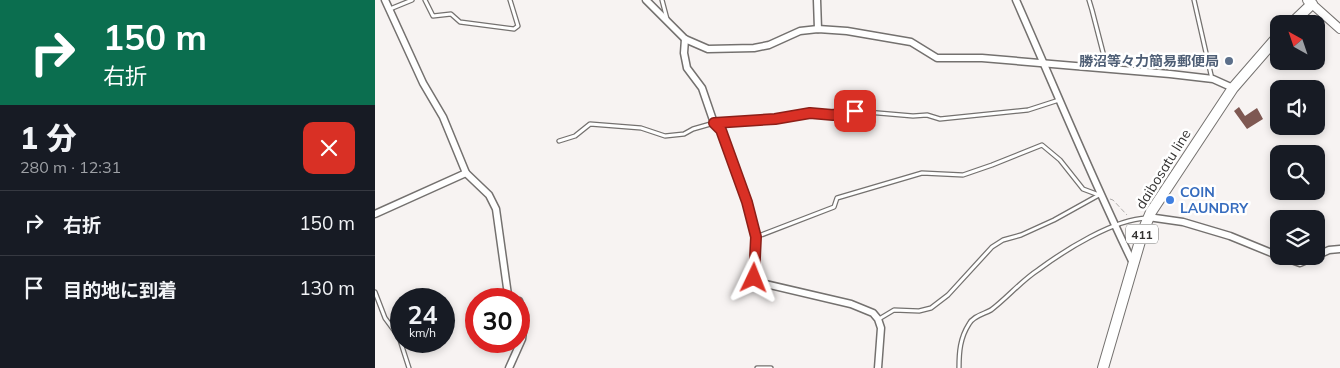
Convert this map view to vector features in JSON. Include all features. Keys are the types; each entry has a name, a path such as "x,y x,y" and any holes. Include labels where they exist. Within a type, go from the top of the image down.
{"highway":[{"path":"1299,15 1310,2"},
{"name":"daibosatu line","path":"1103,368 1148,218 1233,88 1270,45"}],"street":[{"path":"385,0 423,83 443,117 466,173 489,195 496,210 507,288"},
{"path":"646,0 685,39 708,49 753,48 769,45 800,31 818,29 911,42 937,58 982,58 1107,68 1213,80 1233,88"},
{"path":"817,0 818,29"},
{"path":"1016,0 1061,100 1100,195 1133,264"},
{"path":"1310,2 1340,29"},
{"path":"685,39 684,53 687,68 702,88 714,123 721,130 747,202 756,237 754,278 761,283 851,304 873,313 878,319 881,328 878,368"},
{"path":"375,214 466,173"},
{"path":"1148,218 1183,222 1230,236 1270,252"},
{"path":"1325,252 1340,249"},
{"path":"509,368 516,353"}],"lane":[{"path":"389,9 411,0"},
{"path":"425,0 433,16 451,14 460,22 514,29 518,26 510,0"},
{"path":"662,0 668,22"},
{"path":"1089,0 1107,68"},
{"path":"1194,0 1213,80"},
{"path":"559,141 575,136 590,124 641,128 665,136 684,134 693,129 714,123 775,119 810,113 833,115 855,111 913,116 927,115 940,119 1028,110 1061,100"},
{"path":"756,237 834,207 837,198 922,173 963,174 992,165 1042,145 1061,160 1083,189 1100,195"},
{"path":"878,319 894,310 919,311 931,308 948,295 992,247 1003,240 1021,235 1054,220 1100,195"},
{"path":"959,368 959,347 971,320 990,310 1037,270 1085,240 1114,224 1131,219 1148,218"},
{"path":"375,292 385,318 399,337 409,368"},
{"path":"757,368 771,368"}],"path":[{"path":"1100,195 1113,200 1131,219"}],"building":[{"path":"1239,107 1245,116 1257,108 1263,119 1247,129 1234,111"}],"place":[{"name":"勝沼等々力簡易郵便局","path":"1229,61"},
{"name":"COIN LAUNDRY","path":"1170,200"}],"route":[{"path":"754,278 756,237 747,202 721,130 714,123 775,119 810,113 833,115 855,111"}]}
